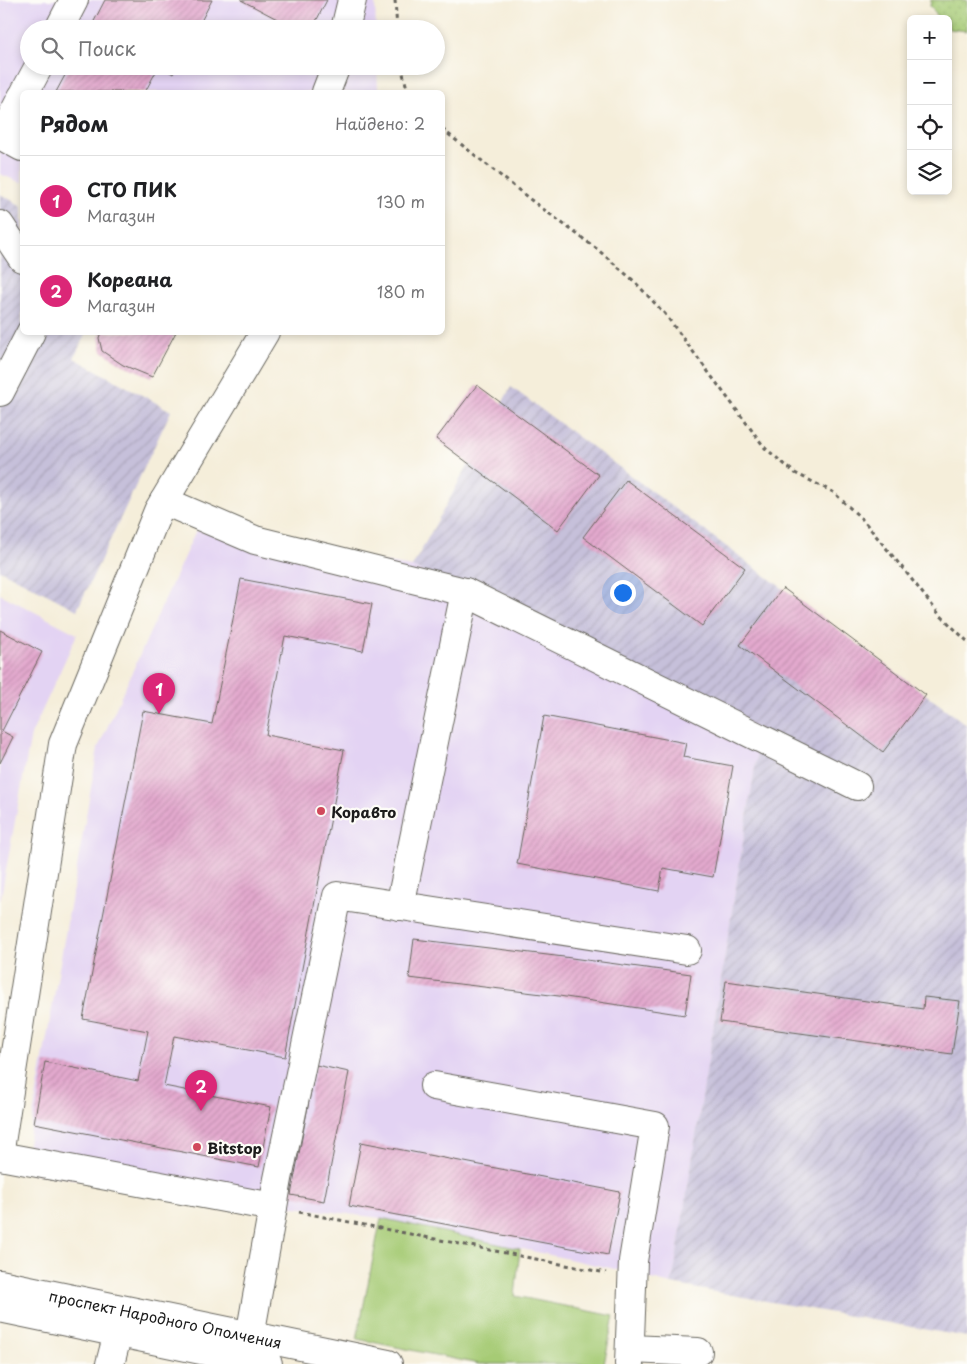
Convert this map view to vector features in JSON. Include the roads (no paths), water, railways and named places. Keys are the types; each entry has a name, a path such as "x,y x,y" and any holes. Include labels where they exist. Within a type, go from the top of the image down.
{"main road":[{"path":"64,20 74,0"},
{"path":"347,20 352,0"},
{"path":"26,90 34,75"},
{"path":"327,90 333,75"},
{"path":"8,139 20,103"},
{"path":"0,225 20,255"},
{"path":"0,392 29,335"},
{"path":"0,1149 63,744 158,511 263,335"},
{"path":"164,501 255,540 465,592 856,786"},
{"path":"400,906 465,592"},
{"path":"250,1336 273,1207 337,896 687,950"},
{"path":"434,1086 655,1126 633,1261 630,1356 698,1352"},
{"path":"0,1156 273,1207"},
{"name":"проспект Народного Ополчения","path":"0,1284 388,1364"},
{"name":"проспект Народного Ополчения","path":"0,1308 268,1364"},
{"path":"110,1364 118,1333"}],"place":[{"name":"СТО ПИК","path":"159,714"},
{"name":"Коравто","path":"321,811"},
{"name":"Кореана","path":"201,1111"},
{"name":"Bitstop","path":"197,1147"}]}
